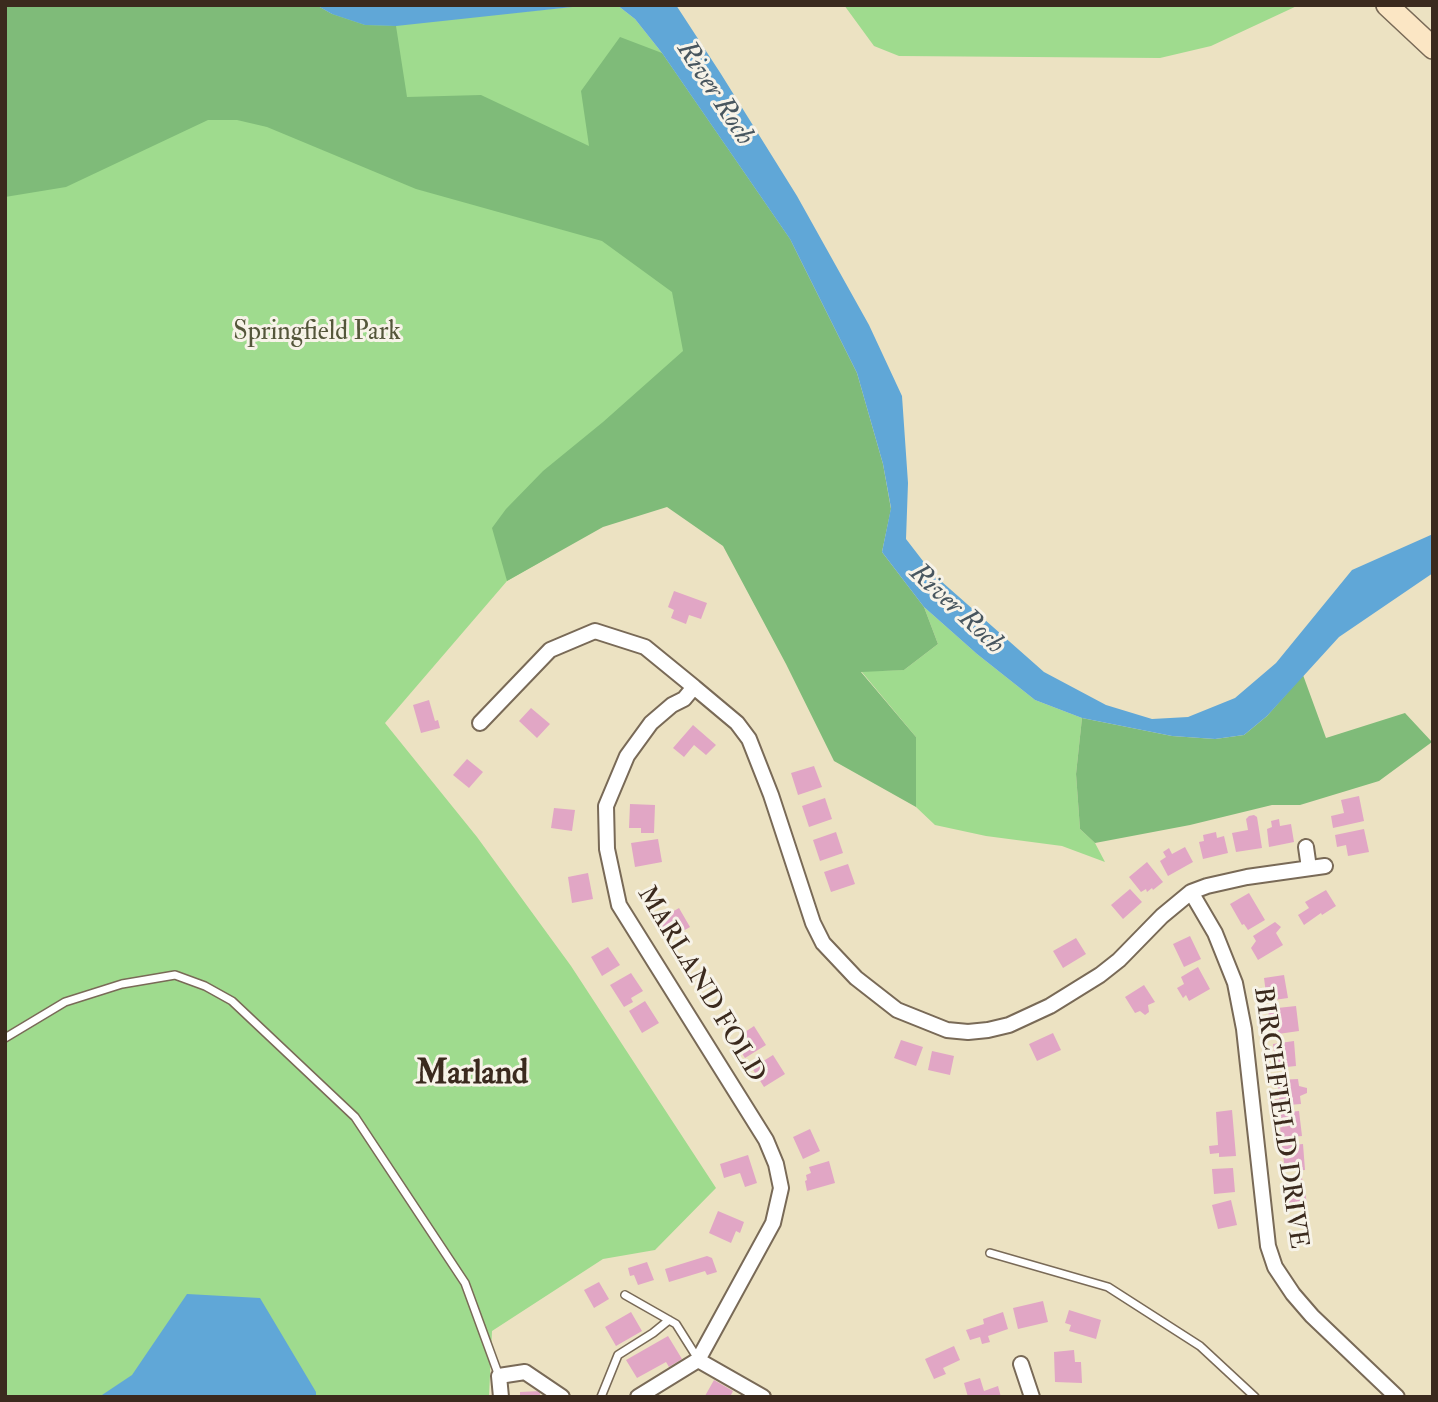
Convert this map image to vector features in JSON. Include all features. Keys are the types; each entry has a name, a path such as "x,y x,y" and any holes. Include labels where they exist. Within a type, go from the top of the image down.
{"main road":[{"path":"1387,5 1433,48"}],"street":[{"path":"480,723 550,650 595,631 645,647 737,723 749,739 771,795 813,923 823,943 866,986 897,1010 947,1030 989,1030 1009,1025 1050,1006 1119,960 1162,916 1191,892 1247,877 1325,866"},
{"name":"MARLAND FOLD","path":"638,1397 698,1360 773,1223 780,1199 780,1180 766,1140 619,905 612,880 605,829 606,807 627,756 651,723 672,705 684,699 694,687"},
{"path":"1306,847 1309,868"},
{"name":"BIRCHFIELD DRIVE","path":"1191,892 1215,933 1236,982 1244,1030 1268,1246 1275,1266 1293,1294 1312,1316 1397,1397"},
{"path":"698,1360 763,1397"},
{"path":"1021,1364 1032,1397"},
{"path":"501,1397 499,1376 525,1372 562,1397"}],"lane":[{"path":"5,1038 65,1002 122,984 175,975 232,1000 355,1117 466,1283 499,1376"},
{"path":"990,1253 1108,1287 1200,1346 1255,1397"},
{"path":"625,1295 669,1320 681,1332 698,1360"},
{"path":"601,1397 618,1355 669,1320"}],"green space":[{"name":"Springfield Park","path":"5,5 316,5 332,14 488,15 617,5 635,19 662,53 790,239 807,276 549,557 507,581 385,723 477,837 571,966 716,1188 655,1250 603,1259 492,1331 489,1397 5,1397"},
{"path":"5,5 316,5 332,14 365,25 396,26 407,97 481,95 589,146 581,91 620,37 662,53 790,239 857,373 883,464 891,509 882,552 924,607 938,644 904,670 861,672 916,737 916,807 834,761 723,546 667,507 603,527 507,581 492,528 506,509 543,471 683,351 672,292 602,241 416,189 267,127 237,120 208,120 66,187 5,197"},
{"path":"844,5 1299,5 1211,46 1160,58 899,56 874,46"},
{"path":"924,607 1035,700 1082,718 1076,774 1080,829 1095,843 1105,862 1062,846 986,836 935,825 916,807 916,737 861,671 904,670 938,644"},
{"path":"1303,675 1326,738 1405,713 1432,742 1379,781 1300,805 1272,805 1190,825 1095,843 1080,829 1076,774 1082,718 1172,736 1215,739 1244,735 1267,716"}],"water":[{"path":"316,5 591,5 396,26 365,25 332,14"},
{"name":"River Roch","path":"617,5 676,5 721,74 797,196 869,325 902,396 908,483 906,539 933,574 1044,672 1106,705 1152,719 1188,717 1235,698 1276,663 1352,570 1433,534 1433,573 1339,637 1267,716 1244,735 1215,739 1172,736 1082,718 1035,700 924,607 882,552 891,508 883,464 857,373 790,239 662,53 635,19"},
{"path":"187,1294 260,1298 316,1392 316,1397 99,1397 132,1375"}],"building":[{"path":"674,591 707,603 701,619 689,615 686,624 671,618 674,610 668,607"},
{"path":"429,700 440,728 421,733 413,705"},
{"path":"531,708 550,724 537,738 519,721"},
{"path":"693,725 716,745 706,755 694,745 684,757 673,748"},
{"path":"467,759 483,772 469,788 453,775"},
{"path":"814,766 822,787 798,795 791,773"},
{"path":"1359,796 1364,821 1333,828 1331,816 1344,813 1341,800"},
{"path":"825,798 832,819 809,827 802,806"},
{"path":"630,804 655,805 654,833 641,833 641,828 629,828"},
{"path":"554,808 575,810 572,831 551,828"},
{"path":"1254,815 1257,817 1262,848 1236,852 1232,833 1248,830 1246,819"},
{"path":"1279,819 1280,826 1291,824 1294,842 1269,847 1267,829 1272,827 1271,821"},
{"path":"1364,829 1369,852 1348,856 1346,845 1337,847 1335,835"},
{"path":"836,832 843,853 820,861 813,840"},
{"path":"1216,832 1217,838 1224,836 1228,853 1203,859 1199,842 1204,841 1203,835"},
{"path":"658,839 662,862 635,867 631,843"},
{"path":"1185,847 1193,862 1168,876 1160,861 1166,857 1163,852 1169,848 1172,854"},
{"path":"1147,862 1163,882 1153,890 1152,888 1147,892 1146,889 1141,892 1129,877"},
{"path":"848,864 855,884 831,892 824,872"},
{"path":"588,873 593,899 572,903 568,877"},
{"path":"1130,889 1142,902 1123,919 1111,905"},
{"path":"1326,890 1336,906 1304,925 1298,915 1309,908 1305,902"},
{"path":"1249,893 1265,920 1248,930 1230,904"},
{"path":"679,908 690,927 669,939 658,920"},
{"path":"1275,922 1281,927 1276,933 1283,945 1258,960 1251,948 1256,941 1253,936"},
{"path":"1190,936 1201,959 1184,967 1173,944"},
{"path":"1076,938 1086,954 1063,968 1053,951"},
{"path":"608,947 620,965 602,976 591,957"},
{"path":"1198,967 1210,989 1189,1001 1186,995 1183,998 1177,988 1184,984 1181,977"},
{"path":"631,973 643,991 631,998 633,1002 624,1007 610,985"},
{"path":"1284,975 1288,998 1267,1001 1264,978"},
{"path":"1144,985 1155,1002 1148,1005 1149,1012 1145,1015 1140,1011 1135,1013 1125,997"},
{"path":"645,1001 659,1023 642,1033 629,1011"},
{"path":"1296,1006 1299,1031 1271,1035 1268,1009"},
{"path":"754,1026 766,1045 745,1058 733,1040"},
{"path":"1053,1033 1061,1050 1037,1061 1029,1044"},
{"path":"901,1040 923,1047 916,1066 894,1058"},
{"path":"1294,1041 1296,1066 1276,1068 1273,1044"},
{"path":"932,1051 954,1056 950,1075 928,1070"},
{"path":"773,1055 785,1074 764,1087 752,1068"},
{"path":"1298,1079 1299,1086 1307,1088 1307,1093 1300,1096 1301,1104 1276,1106 1275,1099 1279,1099 1277,1080"},
{"path":"1232,1110 1236,1156 1219,1157 1219,1153 1210,1154 1209,1146 1218,1145 1216,1112"},
{"path":"1299,1111 1302,1136 1281,1138 1279,1113"},
{"path":"810,1129 820,1151 803,1159 793,1137"},
{"path":"1303,1144 1305,1170 1285,1171 1282,1146"},
{"path":"748,1155 757,1183 745,1187 740,1173 724,1178 720,1164"},
{"path":"829,1161 835,1183 807,1191 805,1181 806,1175 811,1173 809,1167"},
{"path":"1233,1168 1235,1192 1214,1194 1212,1169"},
{"path":"1302,1178 1307,1203 1288,1207 1283,1181"},
{"path":"1231,1200 1237,1225 1218,1229 1212,1205"},
{"path":"718,1211 744,1222 740,1233 736,1231 731,1243 709,1233"},
{"path":"707,1256 712,1258 717,1272 707,1275 705,1271 669,1282 665,1269"},
{"path":"647,1262 654,1280 638,1285 634,1275 630,1276 628,1268"},
{"path":"599,1282 609,1299 594,1308 584,1290"},
{"path":"1043,1301 1048,1322 1018,1329 1013,1308"},
{"path":"1069,1310 1101,1320 1096,1339 1069,1331 1071,1325 1065,1323"},
{"path":"631,1312 642,1331 616,1346 605,1327"},
{"path":"1003,1312 1008,1329 988,1336 990,1342 982,1344 980,1337 970,1340 966,1330 984,1324 983,1319"},
{"path":"668,1336 682,1359 669,1367 666,1362 637,1378 626,1360"},
{"path":"954,1346 960,1360 943,1368 946,1374 934,1379 925,1359"},
{"path":"1074,1350 1075,1362 1081,1362 1082,1383 1055,1382 1054,1352"},
{"path":"980,1378 984,1391 998,1386 1001,1397 968,1397 964,1383"},
{"path":"714,1380 733,1391 730,1397 705,1396"},
{"path":"540,1391 540,1397 520,1397 520,1392"}],"district":[{"name":"Marland","path":"472,1076"}]}
